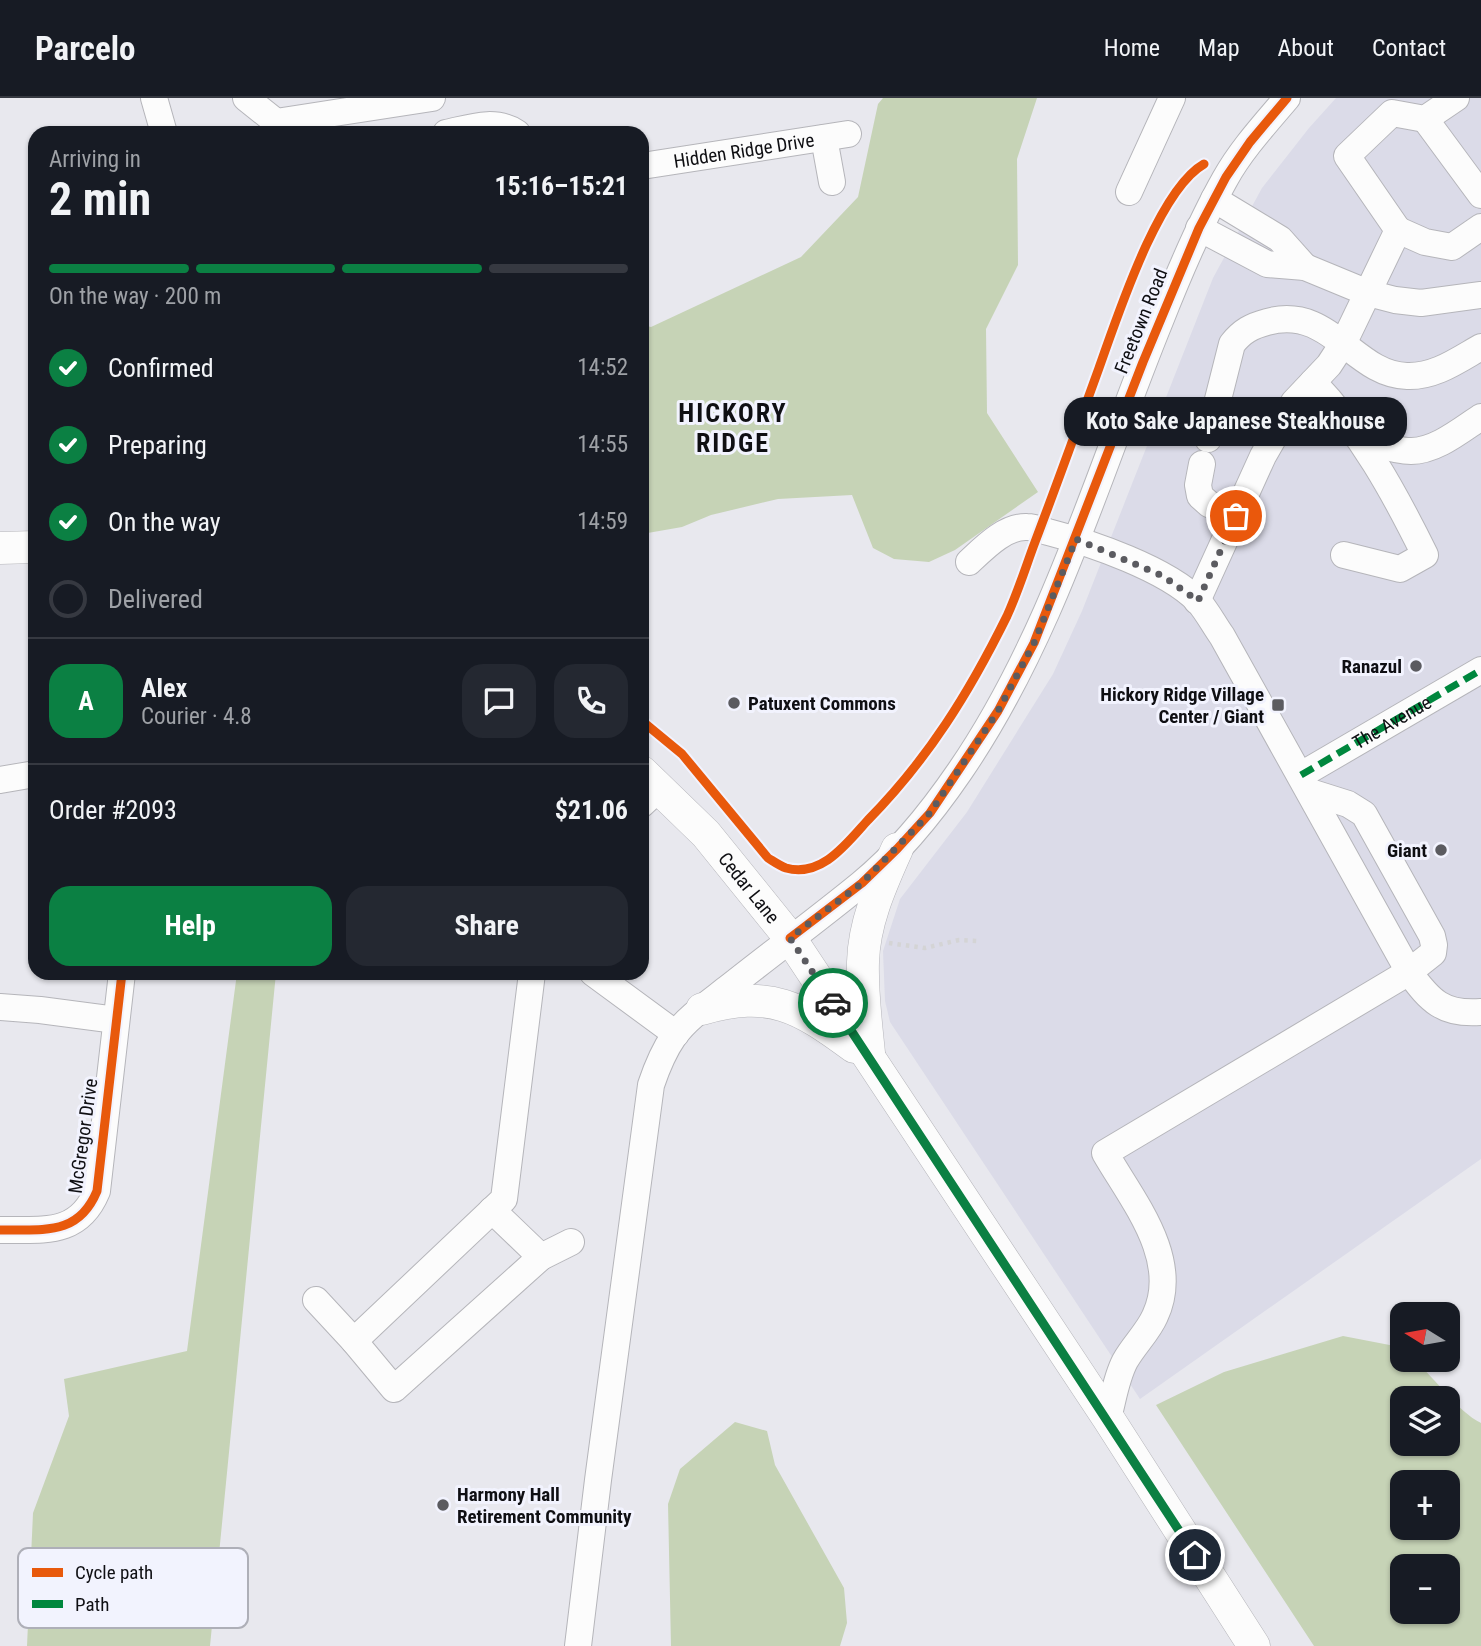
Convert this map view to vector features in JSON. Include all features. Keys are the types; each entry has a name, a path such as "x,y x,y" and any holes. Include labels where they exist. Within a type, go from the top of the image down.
{"main road":[{"path":"0,548 28,547"},
{"name":"Cedar Lane","path":"649,789 706,834 790,938 1108,1418 1254,1646"},
{"path":"869,1058 863,960 870,919 897,849"},
{"path":"702,1009 729,1001 790,1007 814,1018 869,1058"}],"street":[{"path":"154,98 162,126"},
{"path":"246,98 276,122 432,98"},
{"path":"1129,192 1172,98"},
{"name":"Freetown Road","path":"578,1646 651,1085 661,1057 676,1034 702,1009 862,883 897,849 930,813 998,711 1034,643 1148,350 1199,228 1226,177 1250,142 1287,98"},
{"path":"1425,119 1456,98"},
{"path":"1481,195 1425,119 1392,113 1347,156 1398,230 1425,242 1452,247 1481,227"},
{"path":"476,126 494,126"},
{"name":"Hidden Ridge Drive","path":"649,165 836,136 832,182"},
{"path":"1214,200 1280,239 1305,267"},
{"path":"1199,228 1267,264 1305,267 1368,293 1395,300 1421,303 1481,295"},
{"path":"1198,601 1263,456 1294,402 1329,365 1344,342 1398,230"},
{"path":"1236,516 1209,504 1200,496 1198,485 1232,344 1250,327 1281,318 1314,324 1344,342 1370,363 1387,372 1405,376 1423,376 1441,370 1481,347"},
{"path":"1313,382 1362,440 1404,511 1425,555 1400,569 1344,555"},
{"path":"1362,440 1410,451 1425,449 1447,439 1481,417"},
{"path":"969,562 1009,531 1027,526 1076,539 1163,576 1198,601 1222,636 1409,972 1425,995 1440,1006 1457,1012 1481,1012"},
{"name":"The Avenue","path":"1306,784 1481,670"},
{"path":"0,780 28,775"},
{"path":"1108,1418 1124,1363 1155,1318 1163,1284 1162,1264 1154,1239 1105,1153 1409,972 1433,953 1432,936 1364,814 1306,784"},
{"name":"McGregor Drive","path":"0,1230 63,1227 75,1221 92,1204 97,1191 121,980"},
{"path":"354,1341 504,1199 531,980"},
{"path":"603,980 676,1034"},
{"path":"0,1007 116,1020"},
{"path":"492,1210 541,1257"},
{"path":"316,1300 394,1389 541,1257 571,1242"}],"path":[{"path":"881,942 925,948 959,940 978,941"}],"shaded area":[{"path":"1336,98 1481,98 1481,1159 1140,1399 890,1022 885,1001 883,951 900,899 967,812 1053,674 1082,611 1213,278 1262,188"}],"green space":[{"path":"883,98 1037,98 1017,159 1018,265 986,329 987,413 1038,492 955,550 929,562 894,559 873,548 852,495 778,499 711,515 682,527 649,533 649,327 801,257 858,197 878,104"},
{"path":"236,980 275,980 220,1548 31,1548 33,1513 69,1416 64,1379 187,1351"},
{"path":"1343,1336 1390,1345 1390,1372 1426,1372 1439,1386 1390,1386 1390,1456 1460,1456 1460,1407 1481,1423 1481,1646 1314,1646 1156,1405 1224,1372"},
{"path":"735,1422 767,1431 775,1465 844,1588 847,1623 840,1646 671,1646 668,1504 680,1469"},
{"path":"28,1628 212,1628 210,1646 27,1646"}],"marked path":[{"path":"1301,775 1481,670"}],"cycle path":[{"path":"790,938 862,883 930,813 998,711 1034,643 1143,362 1199,228 1226,177 1250,142 1287,98"},
{"path":"649,727 682,754 768,858 779,865 799,870 811,868 842,848 890,797 928,749 946,724 993,644 1015,598 1141,257 1171,200 1187,178 1204,164"},
{"path":"0,1230 44,1229 69,1223 89,1206 97,1191 121,980"}],"way so far":[{"path":"833,1003 790,938 862,883 930,813 998,711 1034,643 1076,539 1163,576 1198,601 1236,516"}],"place":[{"name":"Koto Sake Japanese Steakhouse","path":"1236,516"},
{"name":"Ranazul","path":"1416,666"},
{"name":"Patuxent Commons","path":"734,703"},
{"name":"Hickory Ridge Village Center / Giant","path":"1278,705"},
{"name":"Giant","path":"1441,850"},
{"name":"Harmony Hall Retirement Community","path":"443,1505"}],"district":[{"name":"HICKORY RIDGE","path":"733,428"}],"route":[{"path":"833,1003 1108,1418 1195,1555"}]}
